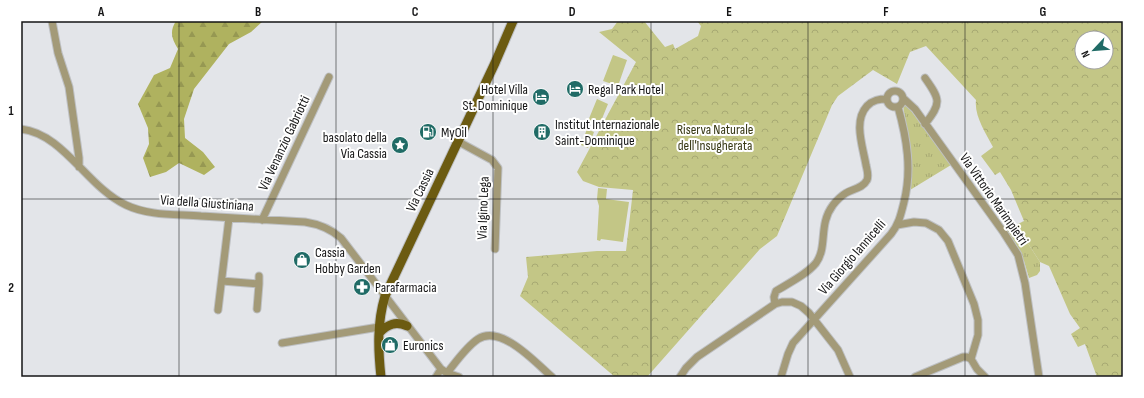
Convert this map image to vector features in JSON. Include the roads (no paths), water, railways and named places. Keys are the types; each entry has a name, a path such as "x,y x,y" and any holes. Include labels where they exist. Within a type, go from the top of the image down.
{"main road":[{"name":"Via Cassia","path":"381,377 379,330 380,312 385,296 459,142 512,21"},
{"path":"379,330 395,323 407,326"}],"street":[{"path":"52,21 58,53 69,87 79,167"},
{"name":"Via Venanzio Gabriotti","path":"262,220 329,77"},
{"path":"925,78 934,91 937,101 935,111 925,124"},
{"path":"893,91 899,92 903,98 902,103 898,107 890,106 887,99 888,94 893,91"},
{"name":"Via Vittorio Marimpietri","path":"903,98 912,105 1004,233 1018,255 1025,283 1039,377"},
{"path":"775,304 774,295 776,291 808,271 816,262 821,251 825,220 832,206 843,195 862,186 866,180 867,172 860,128 860,118 863,111 870,103 887,99"},
{"path":"897,225 906,196 908,168 906,137 898,107"},
{"name":"Via della Giustiniana","path":"21,128 38,133 52,142 109,194 137,210 168,214 310,223 319,225 334,232 341,238 407,326 444,371"},
{"name":"Via Igino Lega","path":"459,142 492,160 498,168 495,249"},
{"path":"70,158 74,153 76,144"},
{"path":"218,310 229,218"},
{"name":"Via Giorgio Iannicelli","path":"781,377 791,347 814,319 891,234 897,225 914,222 928,224 941,232 948,241 966,285 978,320 978,335 971,359"},
{"path":"257,309 259,276"},
{"path":"222,281 259,284"},
{"path":"680,377 686,368 697,357 775,304 785,302 795,303 803,308 814,319 838,350 850,377"},
{"path":"282,343 379,330"},
{"path":"436,377 472,343 484,336 491,335 514,344 552,377"},
{"path":"915,377 967,356 985,377"},
{"path":"444,371 459,377"}],"place":[{"name":"Regal Park Hotel","path":"575,89"},
{"name":"Hotel Villa St. Dominique","path":"541,97"},
{"name":"MyOil","path":"428,132"},
{"name":"Institut Internazionale Saint-Dominique","path":"542,132"},
{"name":"basolato della Via Cassia","path":"400,145"},
{"name":"Cassia Hobby Garden","path":"302,260"},
{"name":"Parafarmacia","path":"362,287"},
{"name":"Euronics","path":"390,345"}],"park label":[{"name":"Riserva Naturale dell'Insugherata","path":"715,138"}]}
